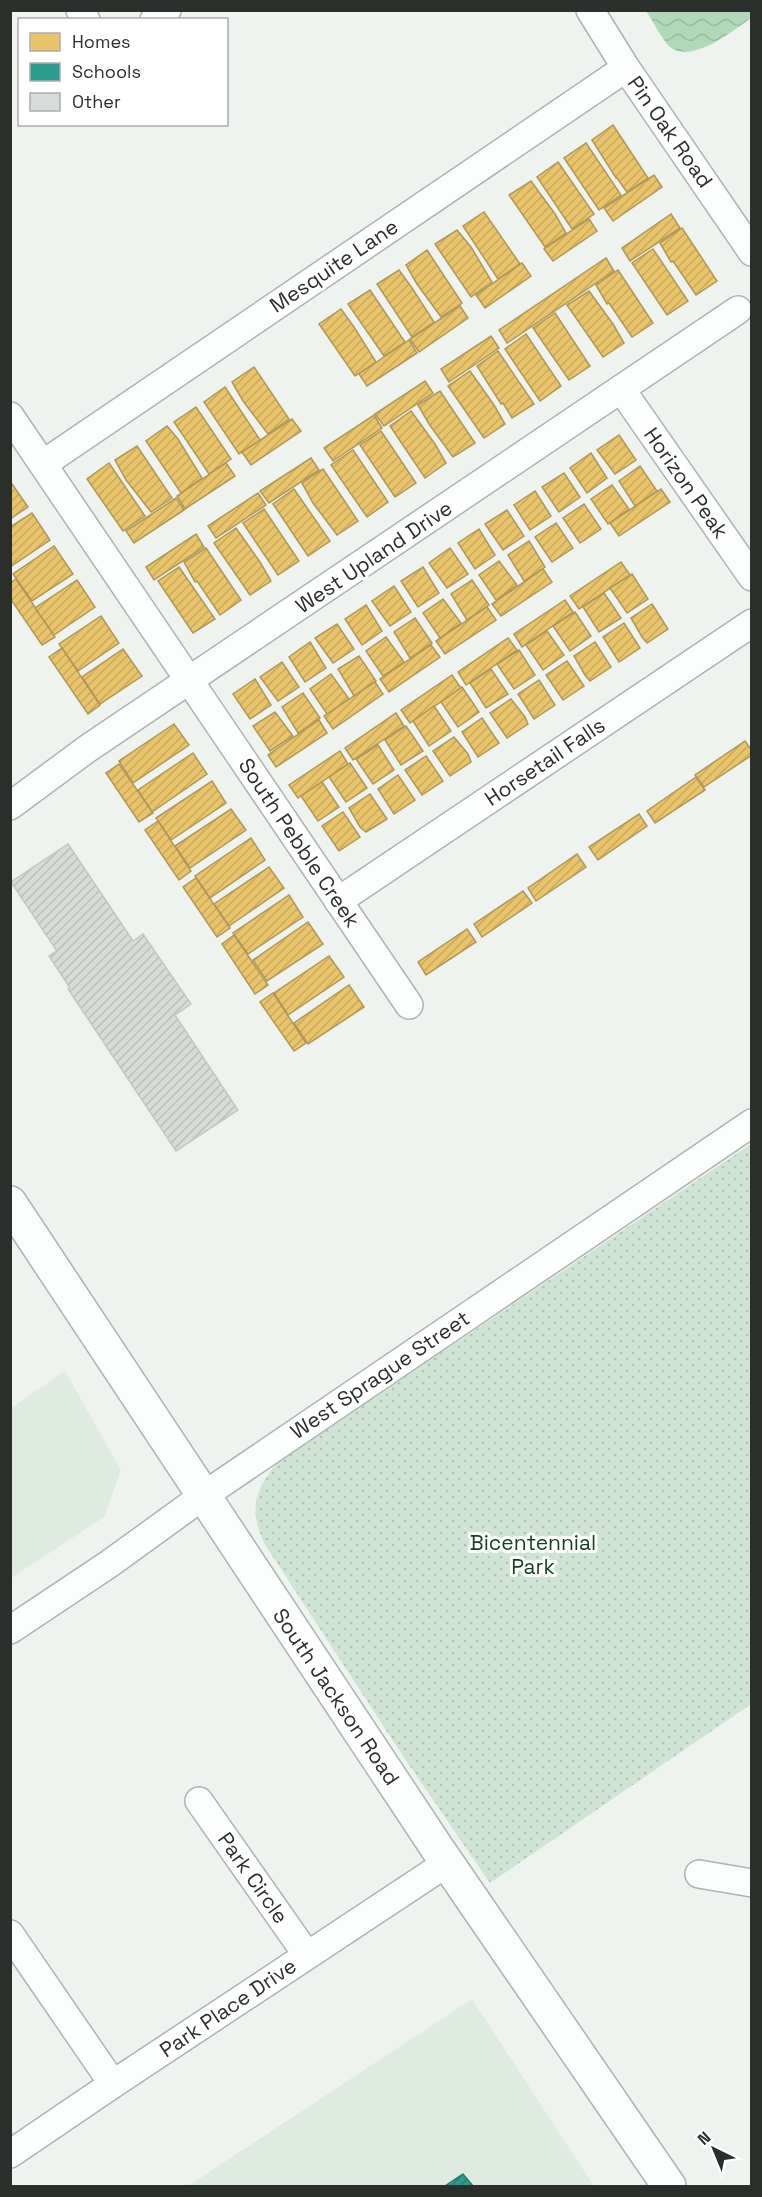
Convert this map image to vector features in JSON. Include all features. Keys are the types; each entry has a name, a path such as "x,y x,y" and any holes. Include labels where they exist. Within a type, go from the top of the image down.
{"main road":[{"name":"South Jackson Road","path":"10,1203 447,1863 669,2187"}],"street":[{"name":"Pin Oak Road","path":"590,10 626,68 752,252"},
{"name":"Mesquite Lane","path":"43,464 626,68"},
{"name":"West Upland Drive","path":"10,806 87,749 738,310"},
{"name":"Horizon Peak","path":"621,389 752,577"},
{"name":"South Pebble Creek","path":"10,416 409,1005"},
{"name":"Horsetail Falls","path":"338,901 752,623"},
{"name":"West Sprague Street","path":"10,1630 110,1564 203,1496 752,1123"},
{"name":"Park Circle","path":"200,1801 307,1955"},
{"name":"Park Place Drive","path":"10,2154 447,1863"},
{"path":"699,1874 752,1884"},
{"path":"10,1934 113,2084"}],"shaded area":[{"path":"65,1371 121,1470 104,1517 11,1578 11,1408"},
{"path":"472,1999 594,2186 188,2186"}],"green space":[{"name":"Bicentennial Park","path":"751,1144 751,1704 490,1883 401,1753 264,1543 255,1511 259,1493 276,1464"}],"water":[{"path":"646,11 751,11 751,18 712,44 688,52 678,51 669,46"}],"building: Homes":[{"path":"613,125 648,178 627,192 592,140"},
{"path":"586,143 621,195 599,210 564,158"},
{"path":"558,162 594,214 572,229 537,177"},
{"path":"654,175 662,187 613,221 604,208"},
{"path":"531,181 566,233 545,247 509,195"},
{"path":"484,212 520,264 498,279 463,226"},
{"path":"671,214 680,228 630,261 622,248"},
{"path":"589,219 597,231 553,261 544,249"},
{"path":"682,228 717,281 696,295 660,243"},
{"path":"457,230 471,247 492,282 471,297 435,244"},
{"path":"653,249 688,301 667,315 632,263"},
{"path":"427,250 462,303 441,317 406,265"},
{"path":"606,258 614,271 507,343 499,330"},
{"path":"522,263 531,276 485,308 476,295"},
{"path":"399,270 434,322 412,337 377,284"},
{"path":"618,270 653,323 632,337 596,285"},
{"path":"370,290 405,342 384,356 348,304"},
{"path":"589,291 624,343 603,357 567,305"},
{"path":"460,306 468,318 419,352 410,339"},
{"path":"341,309 376,362 355,376 319,324"},
{"path":"555,313 590,366 569,380 533,328"},
{"path":"526,334 561,386 540,401 505,349"},
{"path":"491,336 499,348 449,382 441,369"},
{"path":"409,340 417,353 367,386 359,374"},
{"path":"498,351 534,404 512,418 477,366"},
{"path":"254,367 289,419 268,434 232,382"},
{"path":"470,371 505,424 484,438 448,386"},
{"path":"425,381 433,393 384,426 375,414"},
{"path":"225,387 260,440 239,454 204,402"},
{"path":"440,391 475,443 453,457 418,405"},
{"path":"196,407 231,459 209,474 174,422"},
{"path":"411,411 446,463 425,478 390,426"},
{"path":"374,415 382,428 333,461 324,448"},
{"path":"292,419 301,431 251,465 242,452"},
{"path":"167,426 178,439 202,478 181,493 146,441"},
{"path":"381,431 416,483 395,497 360,445"},
{"path":"619,435 636,460 615,474 597,450"},
{"path":"137,446 172,498 151,512 126,480 115,460"},
{"path":"353,450 388,502 367,517 331,465"},
{"path":"591,453 607,478 587,493 570,468"},
{"path":"311,458 319,470 269,503 260,491"},
{"path":"109,463 145,516 123,531 87,479"},
{"path":"226,463 235,476 185,509 177,496"},
{"path":"640,466 657,491 635,506 619,481"},
{"path":"323,469 358,521 337,535 313,503 302,483"},
{"path":"564,473 580,497 559,512 542,487"},
{"path":"10,481 28,507 10,519"},
{"path":"612,485 629,509 608,524 591,499"},
{"path":"294,489 330,541 308,556 273,504"},
{"path":"661,489 670,502 619,536 610,523"},
{"path":"535,491 551,516 530,530 514,505"},
{"path":"258,493 266,505 216,538 208,526"},
{"path":"176,498 184,510 134,543 126,531"},
{"path":"584,504 601,529 580,543 563,518"},
{"path":"264,509 299,561 278,575 243,523"},
{"path":"507,510 524,536 503,550 485,524"},
{"path":"32,513 50,540 10,567 10,527"},
{"path":"556,523 573,548 552,562 535,537"},
{"path":"236,528 271,581 250,595 214,543"},
{"path":"479,529 495,555 475,569 458,543"},
{"path":"196,534 204,547 154,580 146,567"},
{"path":"529,541 545,567 524,581 508,555"},
{"path":"54,546 73,574 32,601 13,574"},
{"path":"206,548 241,600 220,615 197,581 195,582 184,562"},
{"path":"450,548 468,574 447,588 429,563"},
{"path":"499,561 517,585 496,600 479,575"},
{"path":"621,562 630,575 579,609 570,596"},
{"path":"179,567 215,619 193,633 158,581"},
{"path":"423,567 439,593 418,607 401,581"},
{"path":"543,569 552,582 501,616 492,604"},
{"path":"632,574 648,599 627,613 610,588"},
{"path":"16,579 55,637 42,645 10,598 10,583"},
{"path":"77,580 95,607 54,635 35,608"},
{"path":"472,580 489,605 467,620 451,594"},
{"path":"394,586 411,612 390,626 372,601"},
{"path":"604,593 621,618 599,632 583,607"},
{"path":"443,599 461,623 440,638 423,613"},
{"path":"565,600 573,612 522,647 514,634"},
{"path":"652,604 668,629 647,643 631,618"},
{"path":"366,605 382,631 362,645 345,619"},
{"path":"487,607 496,620 445,654 436,641"},
{"path":"575,612 591,636 570,651 553,626"},
{"path":"101,616 119,643 78,671 59,644"},
{"path":"415,618 432,643 410,658 394,632"},
{"path":"624,623 640,648 619,662 603,637"},
{"path":"337,624 354,649 333,663 315,638"},
{"path":"547,631 564,655 543,670 526,645"},
{"path":"386,637 404,662 383,676 366,651"},
{"path":"508,638 517,650 466,685 458,672"},
{"path":"310,642 326,668 305,682 289,657"},
{"path":"595,642 611,667 590,681 574,656"},
{"path":"431,645 440,657 389,692 380,679"},
{"path":"62,648 100,705 88,714 49,657"},
{"path":"123,649 142,676 100,704 82,677"},
{"path":"519,650 535,675 514,689 497,664"},
{"path":"359,656 376,681 354,696 338,669"},
{"path":"567,661 584,686 563,700 546,675"},
{"path":"282,662 299,687 278,701 260,677"},
{"path":"491,669 508,694 486,708 470,683"},
{"path":"331,674 349,699 327,714 310,689"},
{"path":"452,675 461,688 410,723 401,710"},
{"path":"255,679 271,705 250,719 233,694"},
{"path":"539,680 555,705 534,719 518,694"},
{"path":"375,682 383,694 333,729 324,716"},
{"path":"462,687 479,712 458,727 441,702"},
{"path":"303,693 320,718 298,733 282,707"},
{"path":"511,699 528,724 507,738 490,713"},
{"path":"434,706 451,731 429,746 413,721"},
{"path":"275,712 293,736 270,751 253,726"},
{"path":"396,713 404,726 353,760 345,748"},
{"path":"482,718 499,743 478,757 462,732"},
{"path":"319,720 327,733 276,767 268,755"},
{"path":"174,724 189,745 133,783 119,761"},
{"path":"406,726 423,751 401,765 385,740"},
{"path":"454,737 468,754 471,762 450,776 433,751"},
{"path":"745,741 752,755 704,787 695,775"},
{"path":"378,745 394,770 373,784 356,759"},
{"path":"340,751 348,764 298,798 289,785"},
{"path":"193,753 207,774 152,812 138,790"},
{"path":"426,756 443,781 422,795 405,770"},
{"path":"350,763 367,788 346,802 329,777"},
{"path":"119,764 153,813 139,822 106,773"},
{"path":"398,775 415,800 394,814 378,789"},
{"path":"696,777 705,790 655,823 647,811"},
{"path":"212,781 226,803 171,840 156,818"},
{"path":"322,782 339,807 318,821 301,796"},
{"path":"370,794 387,819 366,832 360,827 349,808"},
{"path":"231,809 246,830 190,868 175,846"},
{"path":"343,812 360,837 339,851 322,826"},
{"path":"639,814 647,826 598,860 589,847"},
{"path":"158,821 191,871 179,880 145,830"},
{"path":"251,838 265,860 210,898 195,876"},
{"path":"577,854 586,867 536,901 528,888"},
{"path":"269,867 284,888 229,926 214,904"},
{"path":"196,878 230,928 217,937 183,887"},
{"path":"523,891 532,903 482,937 474,924"},
{"path":"289,895 303,917 248,954 233,933"},
{"path":"308,922 323,944 267,981 253,960"},
{"path":"467,929 476,942 426,975 418,962"},
{"path":"234,935 268,985 255,994 222,944"},
{"path":"329,956 344,977 288,1015 274,993"},
{"path":"349,985 364,1007 308,1044 294,1023"},
{"path":"273,993 306,1043 294,1051 260,1002"}],"building: Schools":[{"path":"463,2174 473,2186 445,2186"}],"building: Other":[{"path":"68,844 133,941 143,934 191,1004 175,1015 238,1110 176,1151 68,989 70,988 49,956 57,951 11,882"}]}
